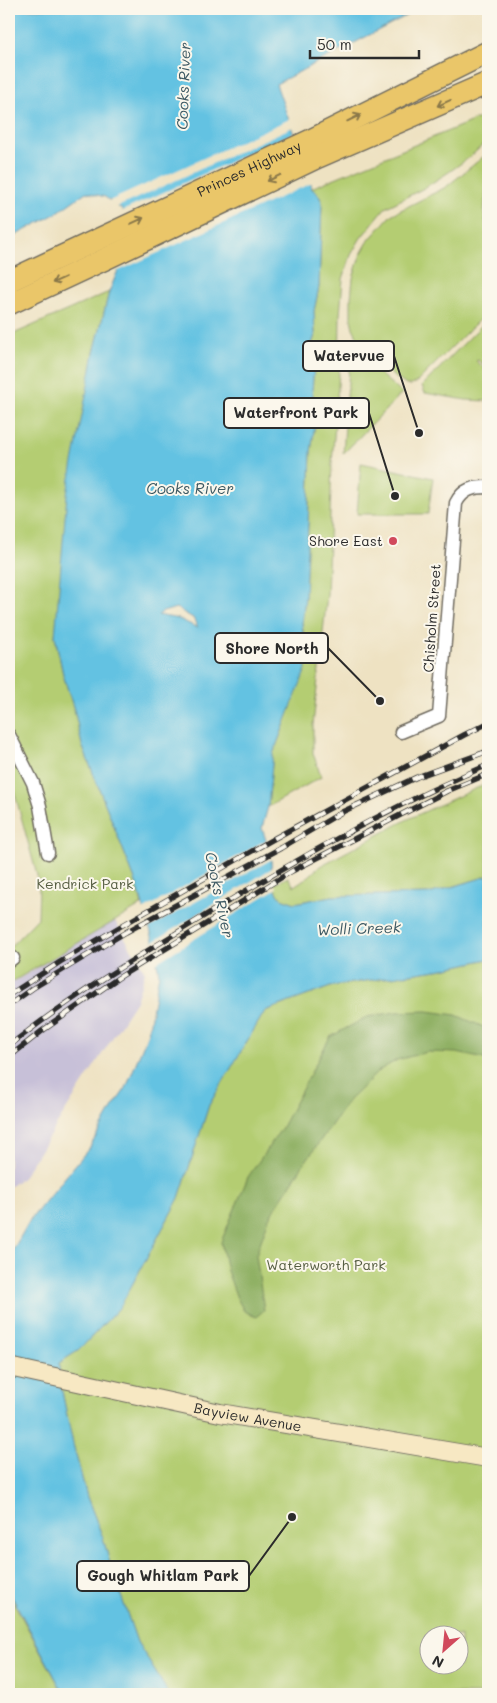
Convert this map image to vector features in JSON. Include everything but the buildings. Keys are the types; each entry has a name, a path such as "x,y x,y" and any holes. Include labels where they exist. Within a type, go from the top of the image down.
{"highway":[{"name":"Princes Highway","path":"9,304 104,260 314,148 488,52"},
{"name":"Princes Highway","path":"9,282 93,242 314,148 488,83"}],"main road":[{"name":"Bayview Avenue","path":"9,1367 220,1413 488,1458"}],"street":[{"name":"Chisholm Street","path":"401,732 439,716 456,508 461,494 472,488 488,487"},
{"path":"9,735 33,783 40,806 48,852"}],"shaded area":[{"path":"115,921 145,972 136,1001 23,1177 9,1187 9,985"}],"green space":[{"path":"487,115 488,140 470,157 449,172 424,188 385,208 360,239 351,255 343,279 339,373 332,463 327,595 313,725 313,753 321,777 268,807 273,754 285,723 306,653 302,623 305,597 311,452 316,415 312,390 314,367 309,352 315,335 314,311 319,287 322,202 318,194 311,188"},
{"path":"488,153 484,212 488,235 488,309 417,382 406,385 392,375 371,355 360,342 353,328 351,298 353,278 360,256 369,240 391,215 446,187"},
{"name":"Kendrick Park","path":"109,292 94,353 55,636 82,745 137,885 142,905 12,982 9,977 9,948 38,918 39,883 9,772 9,336"},
{"path":"488,319 488,369 478,360 476,361 488,372 488,401 466,400 425,393 422,386"},
{"path":"351,340 368,364 402,393 343,454"},
{"path":"361,463 433,478 428,514 357,514"},
{"path":"488,783 488,876 429,894 332,896 295,903 281,898 272,885 288,877 294,886 320,866 406,820"},
{"name":"Waterworth Park","path":"488,959 488,1694 169,1694 137,1642 103,1538 87,1497 73,1444 59,1377 59,1363 79,1350 120,1307 179,1198 209,1105 265,1011 333,986 443,969"},
{"path":"427,1011 456,1015 488,1029 488,1062 484,1059 457,1053 427,1052 397,1060 380,1070 349,1100 301,1168 269,1218 256,1255 264,1310 256,1317 244,1311 227,1271 221,1242 248,1177 281,1129 330,1037 367,1017 396,1012"},
{"path":"9,1591 15,1605 64,1694 9,1694"}],"water":[{"name":"Cooks River","path":"9,9 419,9 276,84 297,143 312,167 311,188 318,194 322,202 319,287 314,311 315,335 309,352 314,367 312,390 316,415 311,452 305,597 302,623 306,669 273,754 268,807 262,828 271,855 272,885 281,898 295,903 332,896 429,894 488,876 488,959 443,969 333,986 265,1011 209,1105 179,1198 120,1307 79,1350 59,1363 59,1377 73,1444 87,1497 103,1538 137,1642 169,1694 64,1694 9,1591 9,1257 30,1220 90,1147 126,1088 148,1033 159,974 153,940 137,885 82,745 55,636 67,494 94,353 109,292 131,239 124,211 105,197 86,192 55,214 9,239","holes":["176,608 193,618 198,628 179,619 158,615"]}],"pier":[{"path":"292,118 295,126 115,208 107,202"},
{"path":"296,132 299,142 314,166 314,182 114,273 129,239 120,212"},
{"path":"268,839 274,858 147,929 141,911"},
{"path":"274,867 274,884 277,888 154,964 151,943"}],"railway":[{"path":"9,995 60,962 275,838 488,723"},
{"path":"9,1005 33,988 126,932 281,848 342,812 417,777 488,751"},
{"path":"9,1046 55,1011 103,979 271,876 378,817 488,765"},
{"path":"9,1057 42,1031 118,978 292,871 447,791 488,774"}],"place":[{"name":"Watervue","path":"419,433"},
{"name":"Waterfront Park","path":"395,496"},
{"name":"Shore East","path":"393,541"},
{"name":"Shore North","path":"380,701"},
{"name":"Gough Whitlam Park","path":"292,1517"}],"water label":[{"name":"Wolli Creek","path":"359,929"}]}
